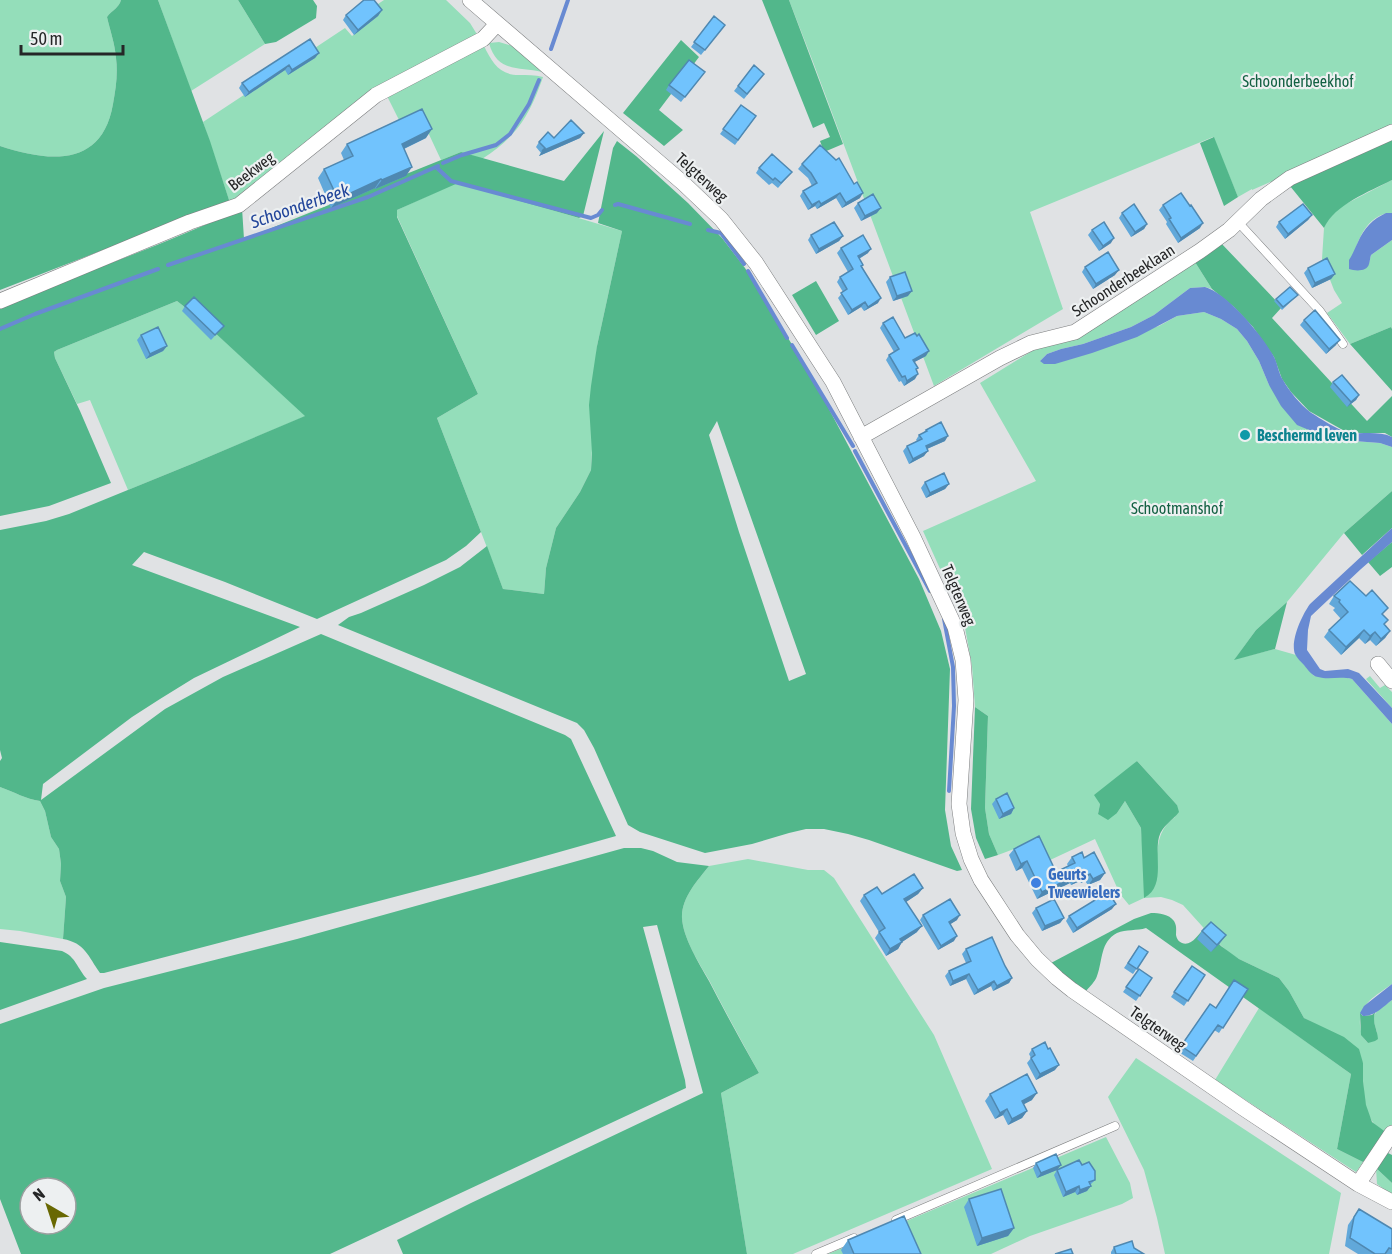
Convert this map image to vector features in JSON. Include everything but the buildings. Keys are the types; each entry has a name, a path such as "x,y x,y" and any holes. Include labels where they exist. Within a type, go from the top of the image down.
{"street":[{"name":"Telgterweg","path":"470,0 721,219 756,263 826,372 913,537 955,627 963,660 966,700 959,804 963,833 971,859 981,880 1017,935 1037,959 1072,990 1243,1108 1358,1184 1392,1202"},
{"name":"Beekweg","path":"0,301 190,222 239,205 376,95 483,39 497,24"},
{"name":"Schoonderbeeklaan","path":"861,437 1000,358 1031,343 1076,332 1200,251 1229,230 1261,199 1290,178 1392,132"},
{"path":"1378,664 1392,681"},
{"path":"1358,1184 1392,1133"}],"lane":[{"path":"1238,222 1320,311 1343,344"},
{"path":"891,1222 1115,1126"},
{"path":"816,1254 859,1236"}],"green space":[{"path":"0,0 121,0 107,17 117,64 113,104 107,125 98,140 85,150 54,157 0,146"},
{"path":"121,0 158,0 210,141 230,203 0,290 0,146 54,157 85,150 98,140 107,125 113,104 117,69 114,42 107,17"},
{"path":"158,0 238,0 265,44 191,91"},
{"path":"238,0 313,0 317,6 316,18 276,42 265,44"},
{"path":"384,0 446,0 470,23 478,36 436,58 230,203 203,122 345,28 352,36 380,12 375,6"},
{"path":"762,0 789,0 843,144 824,152 820,141 830,137 824,123 813,128"},
{"name":"Schoonderbeekhof","path":"789,0 1392,0 1392,129 1238,197 1213,137 1030,212 1063,309 934,386"},
{"path":"681,40 699,57 659,110 683,130 664,146 623,113"},
{"path":"499,42 513,46 542,72 518,69 503,64 493,53 489,43"},
{"path":"484,46 493,62 506,73 543,77 538,91 520,124 494,151 482,159 461,152 441,160 418,111 399,120 387,96"},
{"path":"604,131 583,216 579,218 458,183 397,210 397,217 478,394 437,418 481,532 446,560 317,619 144,552 132,565 300,627 194,678 132,717 43,784 41,800 165,709 223,677 321,634 571,739 616,836 478,875 100,973 81,947 63,939 66,897 60,881 59,849 51,837 45,811 40,801 0,787 2,758 0,750 0,530 69,514 305,416 200,319 177,301 54,352 111,483 49,506 0,516 0,307 182,235 242,208 244,239 461,152 564,181"},
{"path":"1214,137 1238,197 1224,206 1200,143"},
{"path":"1392,137 1392,180 1344,205 1324,228 1290,186"},
{"path":"617,141 688,203 722,238 745,268 812,377 919,579 941,631 950,669 945,810 951,846 962,870 957,871 869,840 824,829 806,829 752,844 705,853 640,832 628,825 594,748 584,730 577,723 338,625 349,617 460,567 487,546 503,589 544,594 546,568 556,528 580,492 591,470 589,405 591,386 597,346 622,231 598,223 613,148","holes":["717,421 806,674 789,681 709,435"]},
{"path":"1392,180 1392,213 1384,214 1372,221 1362,233 1354,254 1369,263 1371,255 1392,240 1392,329 1391,327 1350,344 1327,313 1342,303 1334,290 1322,259 1324,228 1327,221 1340,207"},
{"path":"458,182 622,231 597,346 591,470 580,492 556,528 546,568 544,594 503,589 437,418 478,394 397,216 397,210"},
{"path":"1220,242 1282,307 1272,318 1367,421 1392,396 1392,437 1385,433 1348,433 1309,411 1291,392 1282,379 1274,357 1253,327 1212,289 1195,262"},
{"name":"Schootmanshof","path":"1195,262 1212,289 1190,288 1154,315 1131,327 1047,354 1040,361 1159,326 1177,316 1204,312 1237,329 1259,361 1269,385 1341,440 1380,443 1392,447 1392,491 1344,533 1287,602 1256,630 1235,659 1275,649 1296,655 1314,676 1352,679 1392,724 1392,984 1365,1006 1360,1018 1362,1035 1368,1043 1377,1032 1374,1016 1392,1000 1392,1126 1387,1133 1375,1125 1366,1108 1363,1063 1327,1030 1304,1018 1279,978 1229,953 1183,905 1161,897 1144,898 1129,905 1120,894 1095,839 1048,861 1038,840 998,855 989,834 985,808 988,716 975,707 972,666 964,622 923,531 1036,481 980,383 1032,351 1072,337","holes":["1137,761 1177,805 1175,817 1162,833 1157,854 1142,841 1141,828 1125,801 1117,813 1098,814 1100,804"]},
{"path":"816,281 839,321 816,335 792,295"},
{"path":"177,301 200,319 306,416 128,490 90,400 77,404 54,352"},
{"path":"1391,327 1392,329 1392,391 1350,344"},
{"path":"1392,491 1392,528 1362,555 1344,533"},
{"path":"1392,542 1392,567 1380,576 1368,562"},
{"path":"1287,602 1275,649 1234,660 1256,630"},
{"path":"1370,676 1380,688 1385,685 1392,692 1392,708 1366,679"},
{"path":"975,707 988,716 985,808 989,834 998,855 985,859 976,838 971,809"},
{"path":"1137,761 1177,805 1179,812 1160,833 1157,879 1151,893 1144,898 1141,828 1125,801 1117,813 1108,820 1098,814 1100,804 1094,795"},
{"path":"0,787 40,801 45,811 51,837 59,849 60,881 66,897 63,939 0,929"},
{"path":"624,848 641,848 677,862 709,866 687,896 682,918 685,934 692,950 759,1073 721,1093 747,1254 403,1254 397,1240 703,1093 657,925 643,927 686,1088 330,1254 21,1254 0,1199 0,1024 104,988 297,939"},
{"path":"748,859 808,870 824,870 834,878 934,1035 992,1169 793,1254 747,1254 721,1093 759,1073 692,950 685,934 682,918 687,896 709,866"},
{"path":"1151,913 1164,914 1172,919 1176,925 1177,938 1185,944 1192,942 1204,928 1221,946 1239,959 1279,978 1304,1018 1344,1037 1359,1049 1363,1063 1366,1105 1372,1122 1387,1133 1363,1162 1337,1149 1351,1074 1146,928 1117,933 1108,941 1096,978 1086,991 1065,977 1051,963 1134,919"},
{"path":"0,942 67,953 87,979 0,1010"},
{"path":"1259,1008 1351,1074 1337,1149 1363,1162 1356,1172 1215,1080"},
{"path":"1375,1012 1374,1023 1378,1039 1368,1043 1361,1035 1360,1013 1363,1016 1372,1015"},
{"path":"1136,1058 1341,1193 1329,1254 1165,1254 1144,1170 1108,1097"},
{"path":"1106,1137 1130,1183 1133,1198 1122,1204 1030,1236 991,1254 828,1254"},
{"path":"1388,1153 1392,1155 1392,1183 1376,1168 1379,1161"},
{"path":"1376,1168 1392,1183 1392,1195 1377,1184"}],"water":[{"path":"1386,213 1392,213 1392,240 1371,255 1368,267 1363,270 1349,269 1349,260 1363,232 1373,221"},
{"path":"1205,287 1224,298 1254,329 1270,350 1285,384 1306,409 1347,432 1377,433 1392,437 1392,447 1380,443 1341,440 1297,425 1281,406 1247,341 1237,329 1204,312 1177,316 1137,337 1092,353 1055,364 1044,364 1040,361 1047,354 1131,327 1154,315 1190,288"},
{"path":"1392,528 1392,542 1311,616 1307,650 1320,669 1325,671 1348,669 1359,673 1392,708 1392,724 1352,679 1322,678 1309,671 1295,654 1294,642 1310,604"},
{"path":"1392,984 1392,1000 1371,1015 1363,1016 1360,1013 1364,1006"}],"waterway":[{"name":"Schoonderbeek","path":"551,49 568,0"},
{"name":"Schoonderbeek","path":"443,163 496,145 510,134 529,104 539,80"},
{"name":"Schoonderbeek","path":"168,265 368,197 438,166"},
{"path":"436,167 451,181 591,218 602,210"},
{"path":"615,205 690,224"},
{"path":"708,230 721,233 744,264"},
{"name":"Schoonderbeek","path":"0,329 158,269"},
{"path":"748,271 787,338"},
{"path":"792,345 853,446"},
{"path":"855,451 930,591"},
{"path":"944,619 953,667 954,706 949,791"}],"place":[{"name":"Beschermd leven","path":"1245,435"},
{"name":"Geurts Tweewielers","path":"1036,883"}]}
